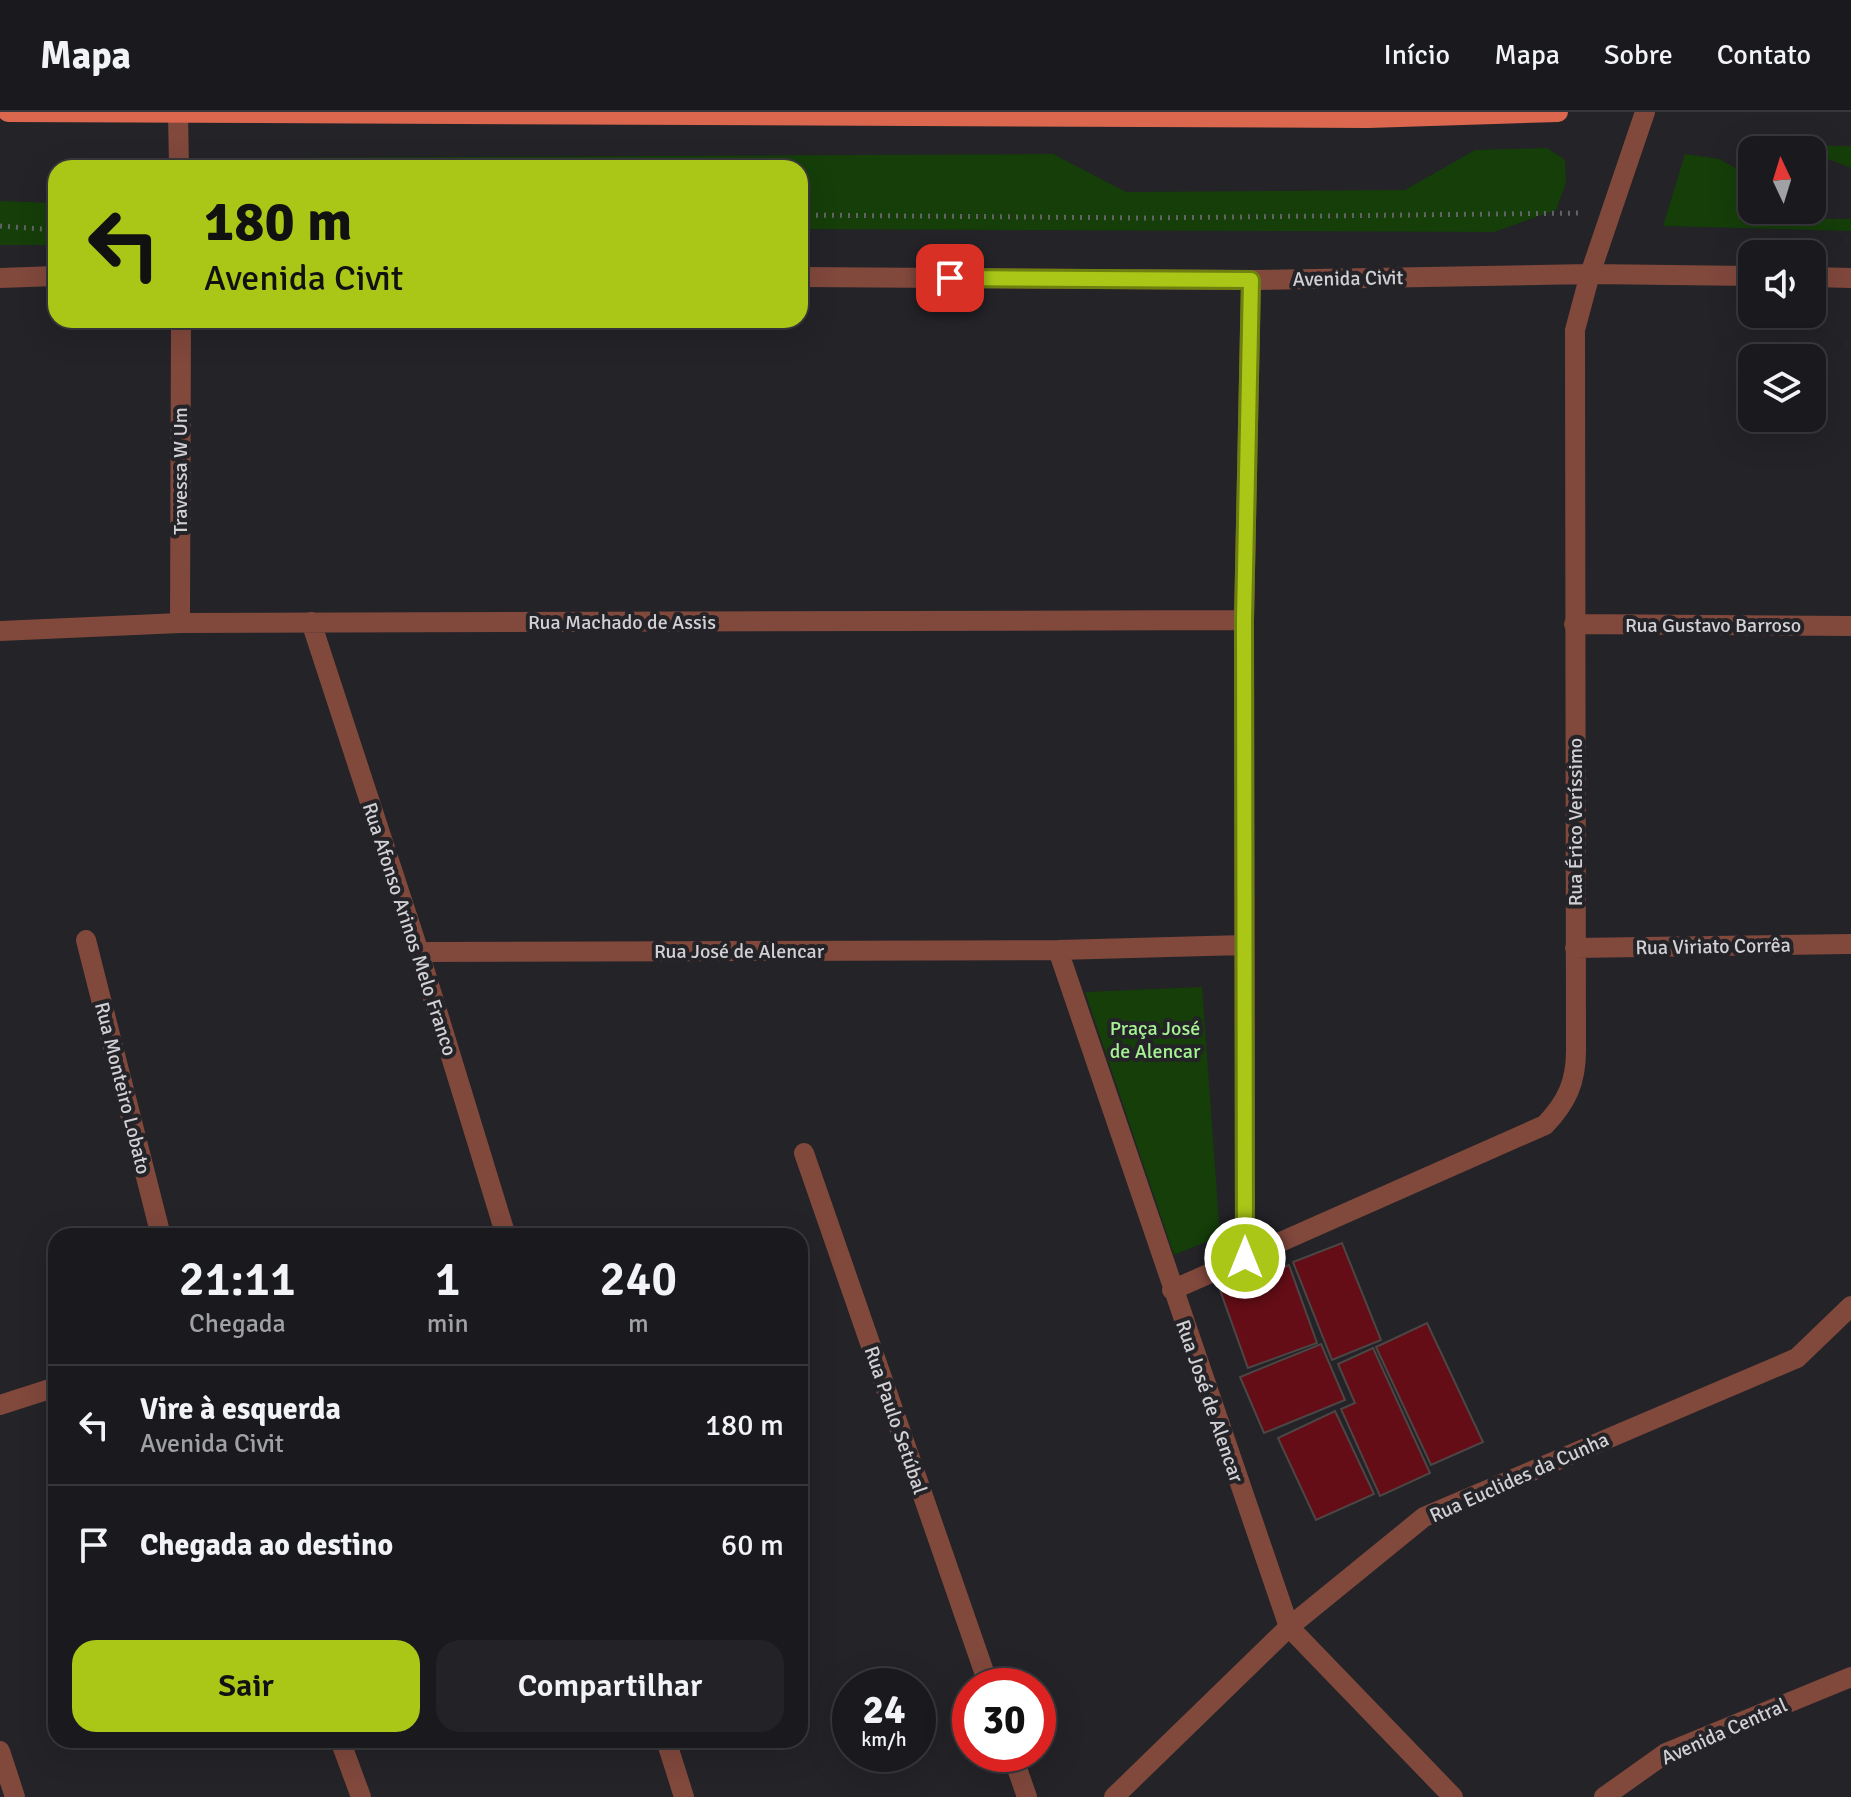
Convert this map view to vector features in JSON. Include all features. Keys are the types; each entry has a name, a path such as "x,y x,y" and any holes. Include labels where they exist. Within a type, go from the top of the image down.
{"main road":[{"path":"8,112 1368,118 1558,112"}],"street":[{"path":"178,112 179,160"},
{"name":"Rua Érico Veríssimo","path":"1172,1290 1545,1125 1564,1105 1576,1075 1575,330 1590,274 1645,112"},
{"name":"Avenida Civit","path":"808,277 1251,280 1590,274 1738,276"},
{"path":"0,278 48,276"},
{"path":"1826,277 1851,278"},
{"path":"1245,1258 1244,620 1251,280"},
{"name":"Travessa W Um","path":"180,623 181,328"},
{"name":"Rua Machado de Assis","path":"0,631 180,623 1244,620"},
{"name":"Rua Afonso Arinos Melo Franco","path":"311,622 419,952 504,1228"},
{"name":"Rua Gustavo Barroso","path":"1574,624 1851,626"},
{"name":"Rua Monteiro Lobato","path":"86,940 159,1228"},
{"name":"Rua Viriato Corrêa","path":"1575,948 1851,944"},
{"name":"Rua José de Alencar","path":"419,952 1058,950 1244,945"},
{"name":"Rua José de Alencar","path":"1058,950 1289,1627 1453,1797"},
{"name":"Rua Paulo Setúbal","path":"804,1153 983,1668"},
{"name":"Rua Euclides da Cunha","path":"1114,1797 1289,1627 1424,1517 1797,1358 1851,1306"},
{"path":"0,1405 48,1390"},
{"name":"Avenida Central","path":"1604,1797 1666,1753 1851,1677"},
{"path":"343,1748 361,1797"},
{"path":"669,1748 684,1797"},
{"path":"0,1751 15,1797"},
{"path":"1018,1772 1027,1797"}],"path":[{"path":"808,215 1144,218 1504,212 1610,214"},
{"path":"0,226 48,229"}],"green space":[{"path":"1826,146 1851,146 1851,168 1826,158"},
{"path":"1547,148 1565,160 1566,183 1556,210 1494,232 808,229 808,160 247,160 1053,154 1126,192 1405,190 1475,150"},
{"path":"1685,154 1719,159 1738,169 1738,224 1826,224 1826,218 1851,219 1851,231 1663,226"},
{"path":"0,201 48,203 48,245 0,245"},
{"name":"Praça José de Alencar","path":"1202,987 1220,1236 1174,1255 1085,992"}],"building":[{"path":"1342,1243 1381,1340 1332,1360 1293,1262"},
{"path":"1289,1265 1317,1343 1248,1368 1220,1290"},
{"path":"1427,1323 1483,1442 1431,1465 1376,1347"},
{"path":"1321,1344 1345,1400 1264,1433 1240,1377"},
{"path":"1373,1348 1430,1473 1380,1496 1341,1409 1355,1403 1338,1364"},
{"path":"1335,1411 1374,1494 1316,1520 1278,1438"}],"route":[{"path":"950,278 1251,280 1244,620 1245,1258"}]}
